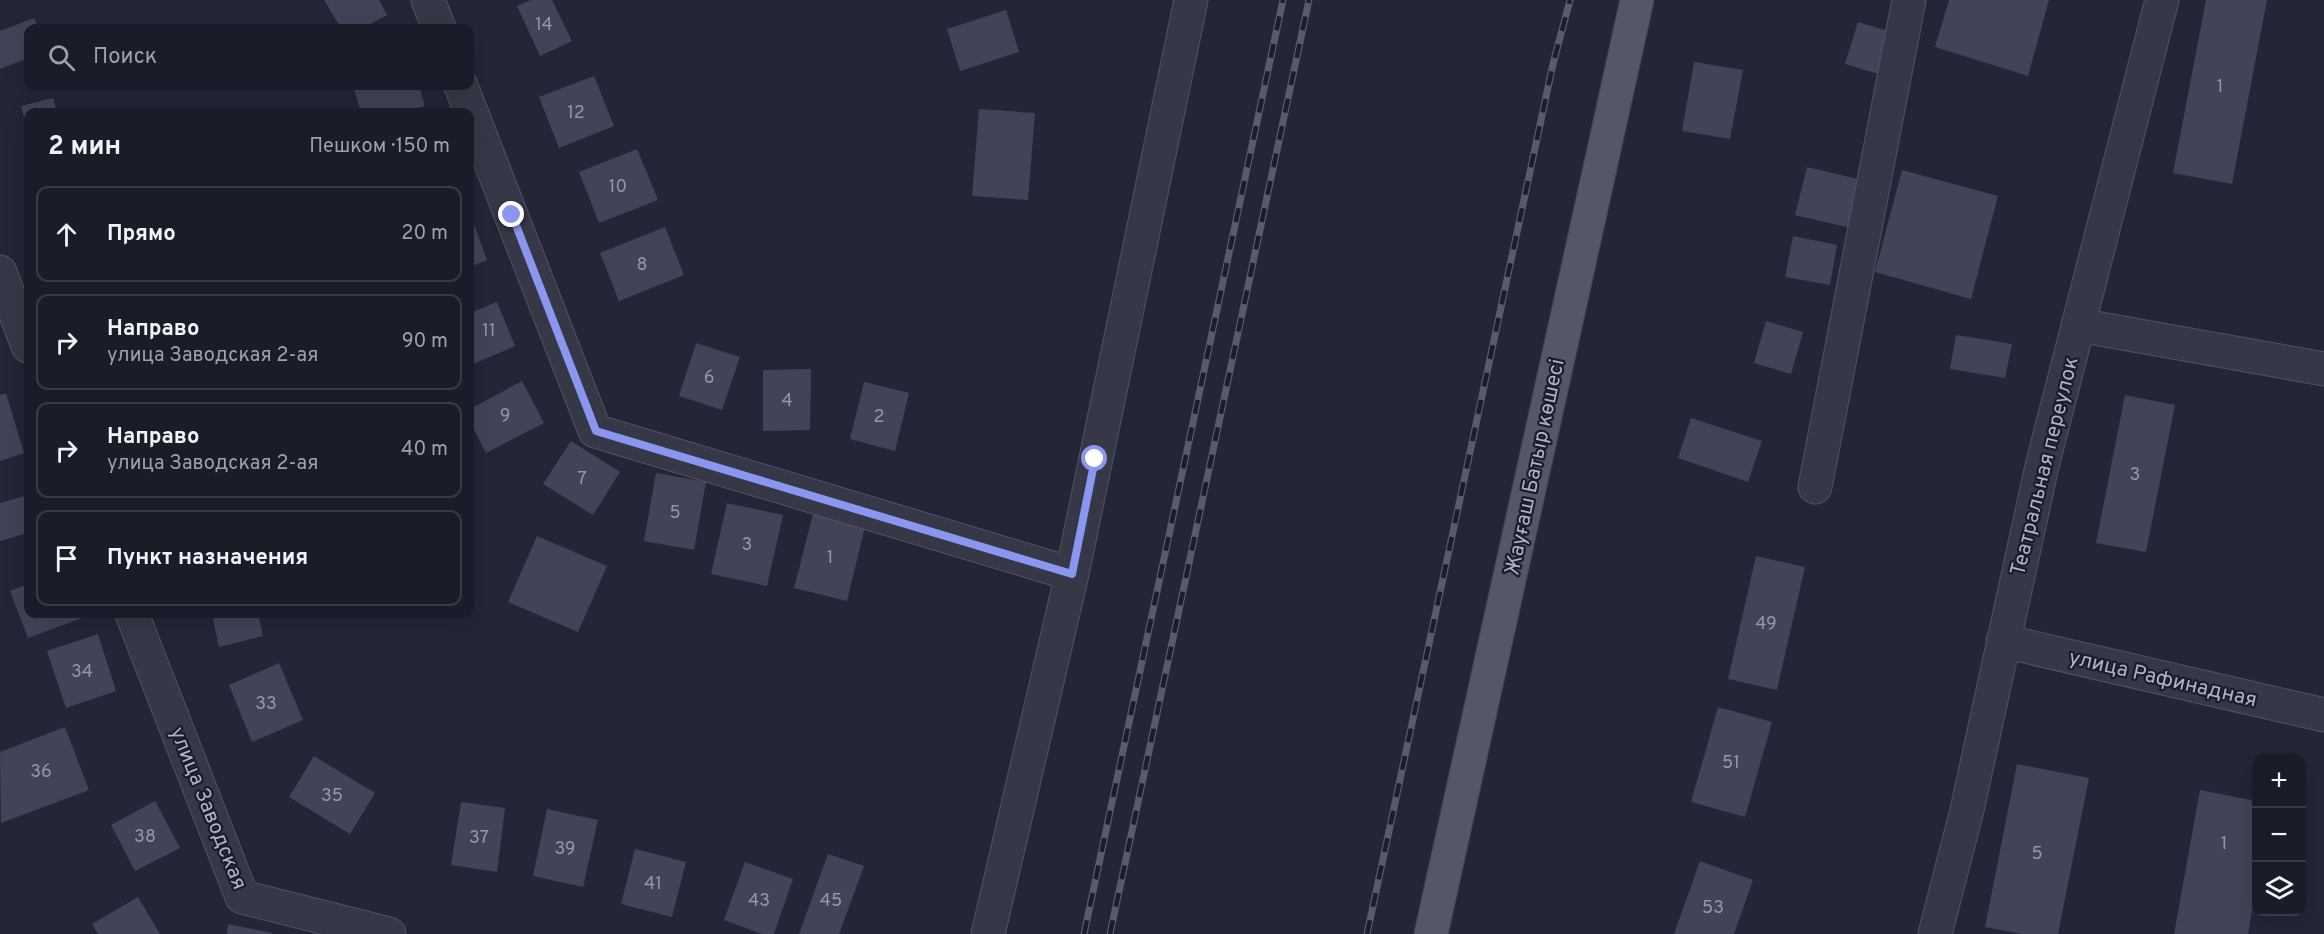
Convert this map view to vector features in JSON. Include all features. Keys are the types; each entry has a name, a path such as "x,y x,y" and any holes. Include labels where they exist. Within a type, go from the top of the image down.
{"main road":[{"name":"Жауғаш Батыр көшесі","path":"1431,934 1637,0"}],"street":[{"path":"428,0 437,24"},
{"path":"988,934 1072,574 1191,0"},
{"path":"1815,487 1909,0"},
{"name":"Театральная переулок","path":"1935,934 1967,810 2042,466 2162,0"},
{"path":"463,90 470,108"},
{"path":"474,119 596,431 1072,574"},
{"path":"0,272 24,335"},
{"path":"2078,325 2324,369"},
{"name":"улица Заводская","path":"134,618 242,897 389,934"},
{"name":"улица Рафинадная","path":"2003,641 2324,715"}],"building":[{"path":"324,0 379,0 387,15 370,24 339,24"},
{"path":"531,0 552,0 572,41 540,56 517,6"},
{"path":"1949,0 2049,0 2028,76 1935,47"},
{"path":"2206,0 2267,0 2232,184 2173,173"},
{"path":"1006,10 1019,52 960,71 947,29"},
{"path":"34,18 36,24 24,24 24,60 0,69 0,31"},
{"path":"1858,22 1891,32 1878,74 1845,64"},
{"path":"1694,62 1743,70 1730,139 1682,131"},
{"path":"594,76 614,126 559,148 539,97"},
{"path":"354,90 420,90 425,106 418,108 360,108"},
{"path":"53,98 56,108 24,108 24,117 21,106"},
{"path":"979,109 1035,113 1028,200 972,196"},
{"path":"637,149 658,200 599,223 579,172"},
{"path":"1807,167 1862,180 1851,228 1795,215"},
{"path":"1902,170 1998,196 1971,299 1875,272"},
{"path":"474,224 487,260 474,265"},
{"path":"665,227 684,275 619,301 600,253"},
{"path":"1793,236 1837,245 1830,285 1785,277"},
{"path":"497,302 515,346 474,364 474,311"},
{"path":"1766,321 1803,332 1791,374 1754,363"},
{"path":"1956,335 2012,344 2005,378 1950,369"},
{"path":"696,343 740,357 722,410 679,396"},
{"path":"811,369 810,430 763,431 763,370"},
{"path":"522,381 544,423 486,453 474,430 474,407"},
{"path":"864,382 909,393 895,451 850,439"},
{"path":"6,393 24,453 0,461 0,395"},
{"path":"2125,395 2175,405 2146,552 2096,543"},
{"path":"1691,418 1762,441 1748,482 1678,458"},
{"path":"571,441 620,472 593,515 543,484"},
{"path":"656,473 706,482 694,550 644,541"},
{"path":"24,496 24,534 0,541 0,503"},
{"path":"727,503 783,515 767,586 711,574"},
{"path":"813,514 865,527 847,601 794,588"},
{"path":"537,536 607,566 578,632 508,602"},
{"path":"1756,556 1805,567 1777,690 1728,679"},
{"path":"24,586 24,618 82,618 28,638 10,591"},
{"path":"213,618 259,618 263,636 219,647"},
{"path":"98,634 116,691 66,708 47,651"},
{"path":"279,663 303,720 252,742 229,685"},
{"path":"1718,707 1772,722 1745,817 1691,802"},
{"path":"65,727 89,790 1,823 0,752"},
{"path":"314,756 375,793 350,834 289,797"},
{"path":"2017,764 2089,778 2058,934 2022,934 1985,927"},
{"path":"2200,790 2252,800 2252,910 2248,934 2174,934"},
{"path":"155,801 180,848 135,871 111,825"},
{"path":"461,802 505,808 497,872 451,865"},
{"path":"547,809 598,820 583,887 533,876"},
{"path":"635,849 686,862 672,917 621,904"},
{"path":"828,854 864,866 839,934 799,934"},
{"path":"1700,861 1753,880 1734,934 1674,934"},
{"path":"745,862 793,879 774,934 762,934 724,920"},
{"path":"138,897 160,934 98,934 92,924"},
{"path":"228,924 272,933 272,934 227,934"}],"railway":[{"path":"1084,934 1283,0"},
{"path":"1110,934 1309,0"},
{"path":"1367,934 1553,64 1570,0"}],"route":[{"path":"512,215 596,431 1072,574 1095,459"}]}
